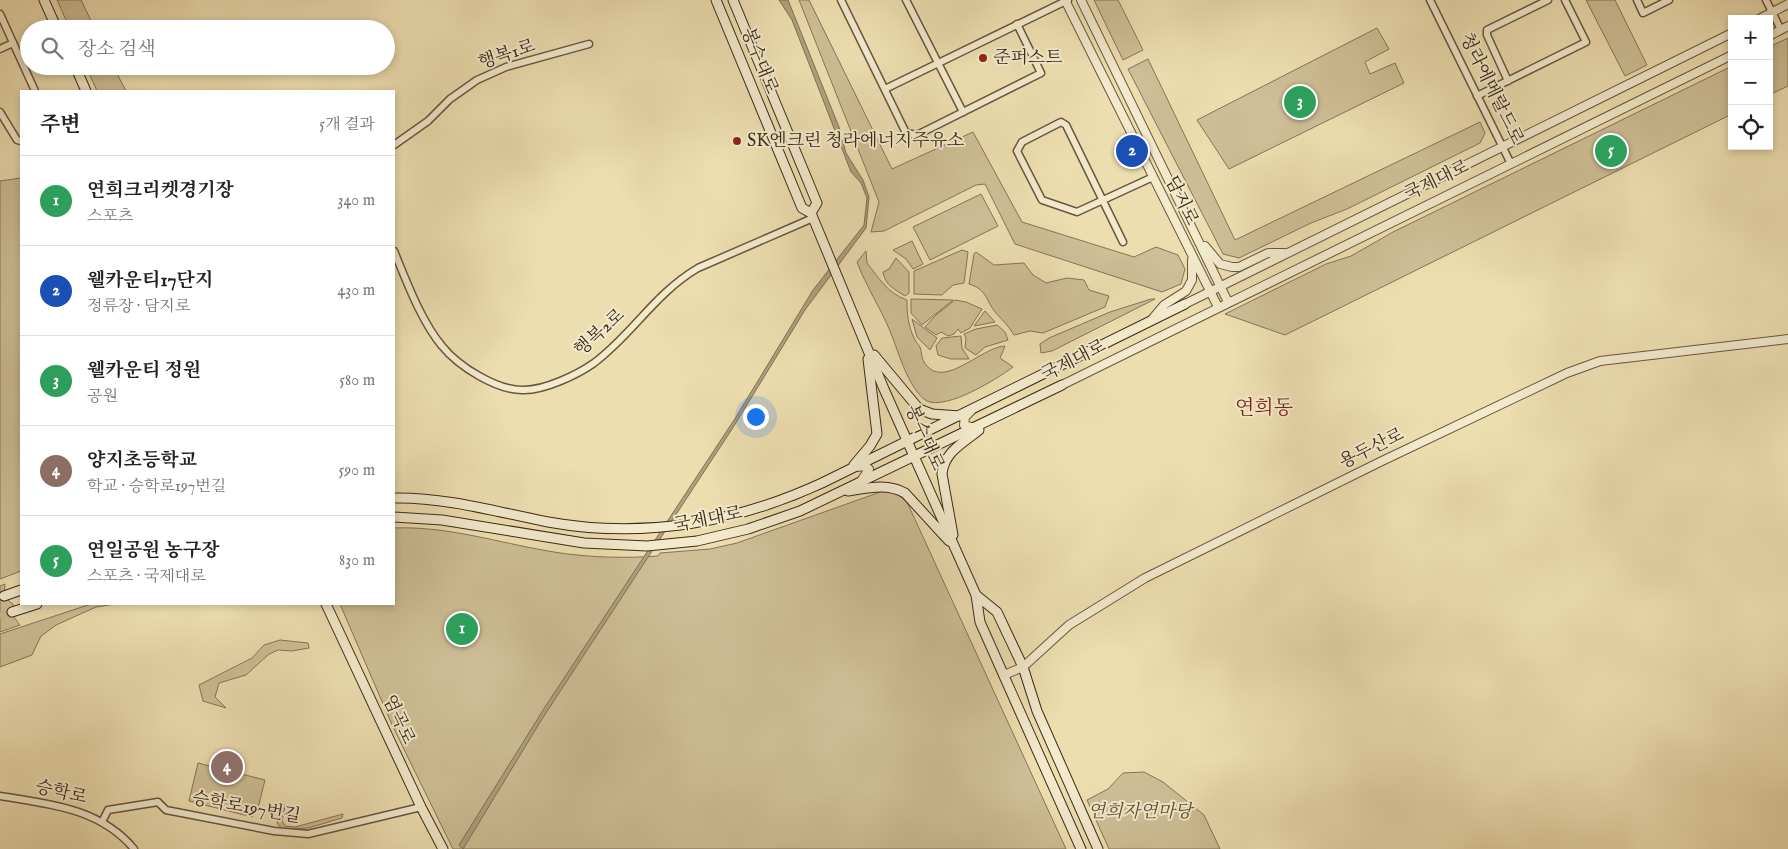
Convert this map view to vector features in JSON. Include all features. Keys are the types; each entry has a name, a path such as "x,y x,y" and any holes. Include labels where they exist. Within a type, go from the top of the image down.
{"main road":[{"path":"44,0 53,20"},
{"name":"봉수대로","path":"716,0 802,208 812,215 908,442 976,595 980,622 1081,849"},
{"name":"봉수대로","path":"733,0 817,203 812,215"},
{"path":"79,75 86,90"},
{"name":"국제대로","path":"395,498 442,502 581,526 638,529 691,524 758,509 800,493 908,442 1153,318 1185,304"},
{"path":"867,346 914,405 926,413 960,416"},
{"path":"851,468 870,446 877,434 867,346"},
{"name":"국제대로","path":"395,517 435,519 560,540 626,546 655,546 682,543 757,526 800,511 1062,385"},
{"path":"955,547 942,474 943,465 952,451 998,417"},
{"path":"838,493 880,487 897,488 905,492 955,547"},
{"path":"4,596 20,590"},
{"name":"봉수대로","path":"976,595 997,612 1023,667 1037,711 1098,849"},
{"path":"12,612 34,605"},
{"name":"염곡로","path":"326,605 421,807 443,849"}],"street":[{"path":"841,0 906,133 910,135 917,135 1041,73 1017,24"},
{"path":"906,0 963,112"},
{"path":"885,89 1066,0"},
{"name":"담지로","path":"1066,0 1185,244 1218,307"},
{"path":"1081,0 1228,302"},
{"name":"청라에메랄드로","path":"1430,0 1511,164"},
{"path":"1508,81 1487,35 1487,30 1548,0"},
{"path":"1478,96 1586,42 1566,0"},
{"path":"1637,0 1644,13 1669,0"},
{"path":"1766,0 1772,12 1785,28 1773,34"},
{"path":"1766,15 1788,4"},
{"path":"0,14 20,58"},
{"name":"국제대로","path":"1185,304 1728,35"},
{"path":"0,49 13,43"},
{"name":"행복1로","path":"395,144 428,121 450,99 477,80 506,67 589,44"},
{"name":"국제대로","path":"1062,385 1728,57"},
{"path":"28,75 35,90"},
{"path":"0,112 17,140 20,141"},
{"path":"1123,242 1104,200 1066,125 1061,122 1022,142 1017,151 1042,200 1077,212 1104,200 1153,177"},
{"name":"행복2로","path":"395,253 427,321 442,346 460,363 491,383 523,390 561,381 594,362 657,299 690,272 812,215"},
{"path":"1185,244 1200,259 1203,256 1199,239"},
{"path":"1199,239 1220,264 1225,266 1239,266 1268,253 1286,253"},
{"path":"1153,318 1164,304 1180,296 1190,286 1193,270 1185,244"},
{"name":"용두산로","path":"1004,675 1023,667 1069,624 1145,578 1382,460 1567,373 1600,361 1788,339"},
{"path":"971,411 965,417 964,425 969,428 976,428"},
{"path":"851,468 866,466 869,469 866,476 856,484"},
{"name":"승학로","path":"0,796 68,807 88,814 126,840 134,849"},
{"name":"승학로197번길","path":"102,822 108,810 158,802 166,810 274,831 308,834 421,807"}],"green space":[{"path":"57,0 81,0 91,20 66,20"},
{"path":"799,0 809,0 892,169 973,132 1022,222 1134,257 1156,247 1178,255 1185,269 1181,284 1162,292 1015,244 985,184 976,185 884,231 871,232 879,202"},
{"path":"1094,0 1118,0 1143,50 1123,60"},
{"path":"1586,0 1615,0 1647,65 1625,76"},
{"path":"1377,28 1389,49 1365,62 1370,74 1395,63 1404,83 1229,169 1197,120"},
{"path":"1788,38 1788,86 1773,93 1773,60 1773,45"},
{"path":"1148,59 1235,240 1480,122 1485,133 1480,143 1347,209 1311,223 1239,258 1223,254 1128,69"},
{"path":"1728,68 1728,116 1285,335 1225,314 1326,264 1351,256 1393,232"},
{"path":"90,75 118,75 125,90 97,90"},
{"path":"20,178 20,571 0,579 0,181"},
{"path":"981,194 998,226 930,260 913,227"},
{"path":"912,241 923,264 913,269 906,259 893,250"},
{"path":"962,250 968,252 964,283 953,285 942,295 914,294 914,271"},
{"path":"866,251 867,263 880,279 894,293 907,300 908,319 912,333 920,347 924,362 932,370 941,372 951,370 995,348 1005,346 1000,358 1013,367 996,379 959,397 936,403 925,400 916,391 908,378 893,337 857,262"},
{"path":"976,252 994,265 1024,263 1033,275 1046,283 1067,278 1084,280 1089,290 1109,296 1105,307 1043,333 1030,331 1014,335 992,308 983,292 969,284 974,254"},
{"path":"896,258 909,272 909,293 905,296 888,283 883,272 889,269"},
{"path":"911,299 953,300 922,325 911,313"},
{"path":"1155,299 1052,351 1041,353 1040,344 1049,338 1110,312"},
{"path":"955,300 966,302 982,309 970,328 961,333 958,329 954,334 948,336 941,332 936,335 925,327 936,315"},
{"path":"985,311 995,322 974,326"},
{"path":"912,319 937,338 930,350 917,337"},
{"path":"997,325 1005,332 1008,340 985,347 976,355 965,348 966,338 964,334 976,329"},
{"path":"961,336 962,348 969,359 951,359 938,355 936,346 942,338"},
{"path":"886,490 893,491 907,502 1066,849 453,849 393,727 340,605 395,605 395,528 448,531 552,552 582,556 658,556 660,553 710,549 737,543"},
{"path":"5,584 4,597 13,604 13,616 20,625 0,632 0,586"},
{"path":"88,605 109,605 96,607 56,625 41,636 32,655 0,667 0,634"},
{"path":"280,640 308,643 309,648 292,651 278,650 269,654 246,675 219,683 215,697 226,708 203,701 199,685 252,658 264,645"},
{"path":"198,763 265,780 257,812 252,817 189,801"},
{"name":"연희자연마당","path":"1144,772 1163,782 1204,815 1220,849 1109,849 1087,800 1108,789 1123,773"},
{"path":"283,803 285,806 282,821 285,826 295,827 343,814 342,818 308,828 282,829 277,823"}],"shaded area":[{"path":"779,0 788,0 839,127 846,153 863,180 869,197 866,228 805,310 734,426 542,719 463,849 459,845 545,707 736,417 813,290 864,225 867,198 861,183 851,172 792,20"}],"tunnel":[{"path":"0,617 12,612"}],"place":[{"name":"준퍼스트","path":"983,58"},
{"name":"웰카운티 정원","path":"1300,102"},
{"name":"SK엔크린 청라에너지주유소","path":"737,141"},
{"name":"웰카운티17단지","path":"1132,151"},
{"name":"연일공원 농구장","path":"1611,151"},
{"name":"연희크리켓경기장","path":"462,629"},
{"name":"양지초등학교","path":"227,767"}],"district":[{"name":"연희동","path":"1264,408"}]}
